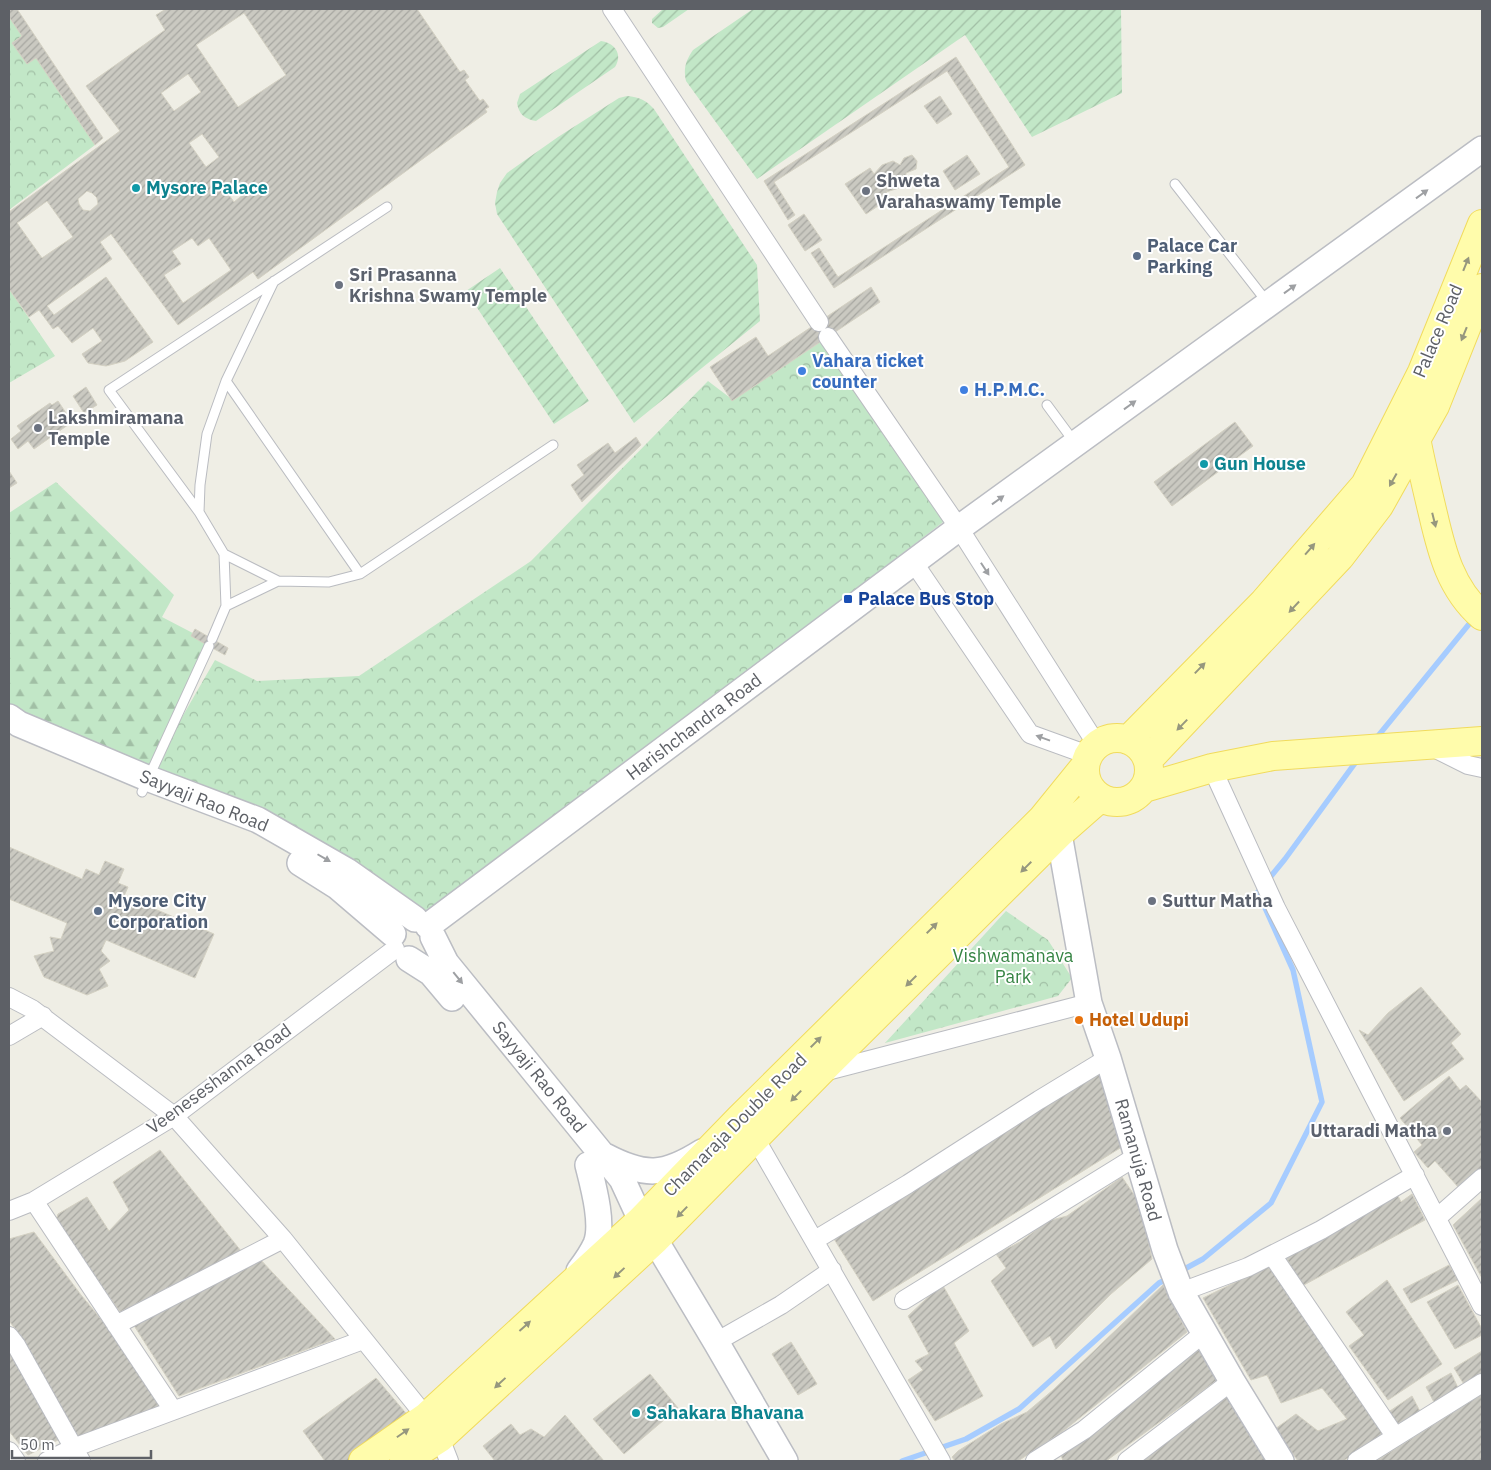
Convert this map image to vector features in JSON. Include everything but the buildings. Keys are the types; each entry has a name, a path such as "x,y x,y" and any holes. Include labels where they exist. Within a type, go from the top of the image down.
{"main road":[{"name":"Harishchandra Road","path":"399,947 401,922 425,927 959,528 1482,150"},
{"name":"Palace Road","path":"1403,438 1422,372 1482,224"},
{"path":"1128,740 1264,602 1327,530 1403,438 1435,406 1482,288"},
{"path":"1403,438 1422,469 1443,554 1451,575 1462,595 1482,616"},
{"path":"1148,760 1340,557 1379,506 1403,438"},
{"name":"Sayyaji Rao Road","path":"9,717 19,724 144,785 252,833 338,887 399,947 431,972 594,1159"},
{"name":"Sayyaji Rao Road","path":"9,731 144,785 258,820 346,871 425,927 446,963 594,1159 609,1191 648,1230 782,1456"},
{"path":"1118,738 1128,740 1141,747 1148,760 1150,774 1144,788 1136,797 1124,802 1112,802 1100,798 1091,790 1086,778 1090,755 1107,739 1118,738"},
{"path":"1144,788 1212,768 1273,756 1482,741"},
{"name":"Chamaraja Double Road","path":"404,1461 438,1439 648,1230 716,1143 1042,819 1090,755"},
{"path":"648,1230 755,1138 1059,834 1100,798"},
{"name":"Ramanuja Road","path":"1059,834 1089,1002 1108,1058 1164,1250 1181,1292 1281,1461"},
{"path":"399,947 422,958 431,949 425,927"},
{"path":"560,1294 585,1264 597,1242 598,1219 594,1159 643,1171 662,1171 683,1164 716,1143"},
{"name":"Chamaraja Double Road","path":"363,1461 438,1439 560,1294 648,1230"}],"street":[{"path":"612,9 823,330 959,528 1090,755"},
{"path":"914,563 1030,734 1090,755"},
{"path":"1430,745 1468,765 1482,768"},
{"path":"1212,768 1276,908 1406,1160 1480,1298"},
{"name":"Veeneseshanna Road","path":"9,1211 34,1200 174,1116 399,947"},
{"path":"9,997 32,1008 174,1116 283,1239 438,1439"},
{"path":"818,1073 1089,1002"},
{"path":"9,1036 43,1016"},
{"path":"814,1240 908,1184 1108,1058"},
{"path":"755,1138 941,1461"},
{"path":"904,1300 1137,1156"},
{"path":"1181,1292 1248,1267 1272,1255 1321,1230 1415,1175"},
{"path":"1438,1217 1482,1178"},
{"path":"34,1200 173,1410"},
{"path":"116,1325 283,1239"},
{"path":"1272,1255 1395,1436"},
{"path":"716,1342 782,1305 832,1270"},
{"path":"1035,1461 1084,1430 1204,1333"},
{"path":"9,1336 16,1345 77,1455"},
{"path":"47,1461 77,1455 173,1410 363,1340"},
{"path":"1127,1461 1232,1381"},
{"path":"1357,1461 1482,1383"},
{"path":"9,1451 16,1461"}],"lane":[{"path":"1175,184 1269,305"},
{"path":"144,785 226,606 224,554 199,512 109,390 387,206"},
{"path":"199,512 206,434 226,381 274,280"},
{"path":"226,381 360,574"},
{"path":"1047,405 1075,444"},
{"path":"224,554 278,581 329,582 360,574 553,446"},
{"path":"226,606 278,581"}],"green space":[{"path":"663,9 689,9 663,27 658,28 652,23 652,19"},
{"path":"753,9 1121,9 1122,93 1032,137 965,35 757,179 686,81 685,72 687,61 693,50"},
{"path":"9,17 22,36 12,43 27,64 36,58 95,145 9,210"},
{"path":"601,41 610,44 616,50 618,58 615,67 536,121 523,116 519,111 517,103 520,94"},
{"path":"627,96 642,100 654,109 757,265 760,321 634,423 497,214 495,203 500,183 507,173 558,137 619,98"},
{"path":"500,268 589,401 554,424 466,291"},
{"path":"9,289 55,356 9,383"},
{"path":"828,337 947,519 424,922 281,834 147,778 215,660 257,681 359,676 531,561 708,381 733,400"},
{"path":"56,482 174,595 162,617 210,642 147,778 9,716 9,513"},
{"name":"Vishwamanava Park","path":"1006,911 1048,940 1072,978 1058,996 885,1043"}],"waterway":[{"path":"1374,741 1474,618"},
{"path":"1179,1272 1203,1259 1271,1203 1322,1102 1293,970 1258,892 1285,859 1358,759"},
{"path":"902,1461 966,1439 1019,1409 1159,1283 1169,1278"}],"place":[{"name":"Mysore Palace","path":"136,188"},
{"name":"Shweta Varahaswamy Temple","path":"866,191"},
{"name":"Palace Car Parking","path":"1137,256"},
{"name":"Sri Prasanna Krishna Swamy Temple","path":"339,285"},
{"name":"Vahara ticket counter","path":"802,371"},
{"name":"H.P.M.C.","path":"964,390"},
{"name":"Lakshmiramana Temple","path":"38,428"},
{"name":"Gun House","path":"1204,464"},
{"name":"Palace Bus Stop","path":"848,599"},
{"name":"Suttur Matha","path":"1152,901"},
{"name":"Mysore City Corporation","path":"98,911"},
{"name":"Hotel Udupi","path":"1079,1020"},
{"name":"Uttaradi Matha","path":"1447,1131"},
{"name":"Sahakara Bhavana","path":"636,1413"}]}
